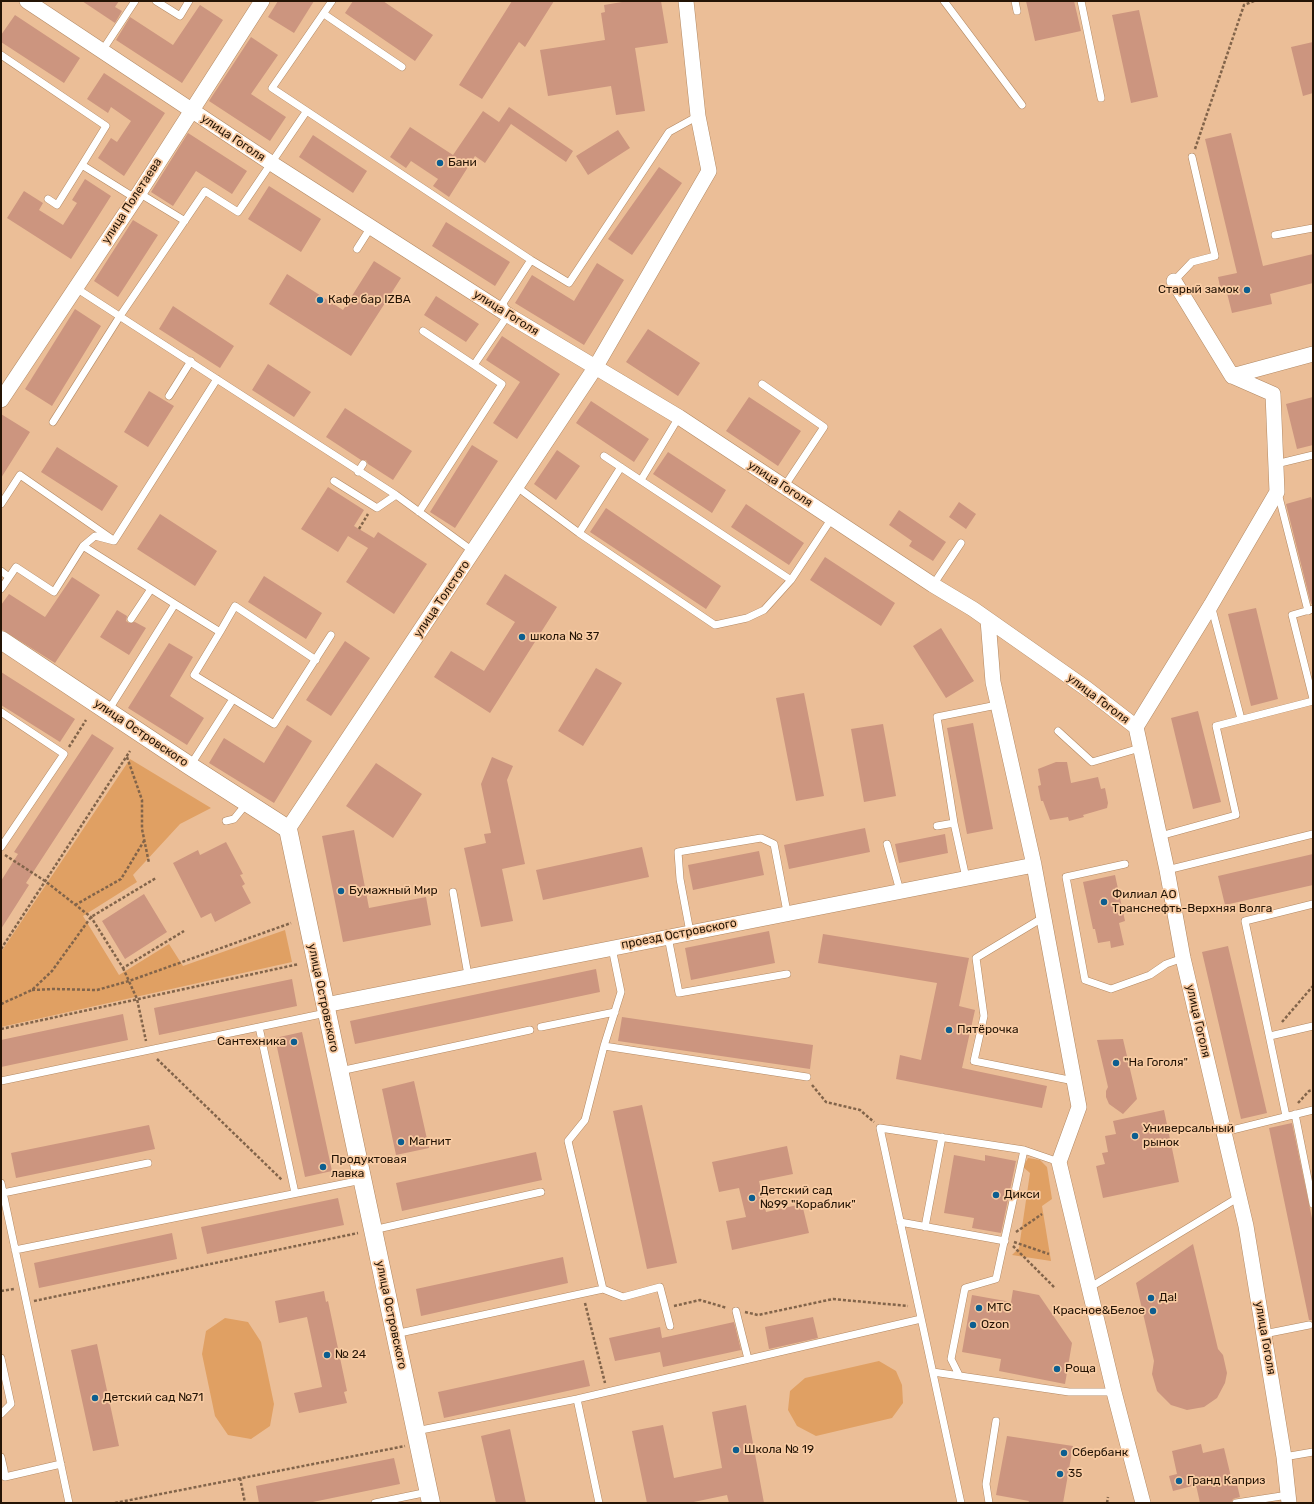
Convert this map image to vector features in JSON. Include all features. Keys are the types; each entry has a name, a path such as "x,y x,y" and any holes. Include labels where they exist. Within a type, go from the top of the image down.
{"street":[{"name":"улица Гоголя","path":"27,1 271,163 508,315 679,417 988,620 1087,689 1136,727 1167,870 1183,958 1239,1197 1264,1334 1284,1457 1289,1499"},
{"name":"улица Полетаева","path":"1,400 137,196 262,1"},
{"name":"улица Толстого","path":"288,829 474,552 595,368 709,171 698,116 686,1"},
{"path":"1136,727 1211,605 1277,492 1272,394 1232,376 1174,281"},
{"path":"1232,376 1313,354"},
{"path":"988,620 992,682 1034,865 1079,1107 1059,1162 1114,1392 1143,1503"},
{"name":"улица Островского","path":"1,640 190,766 288,829 325,1009 430,1497"},
{"name":"проезд Островского","path":"325,1009 468,975 1034,865"}],"lane":[{"path":"102,51 135,1"},
{"path":"156,1 180,16 189,1"},
{"path":"332,1 272,88 531,260 569,282 668,132 698,116"},
{"path":"944,1 1022,105"},
{"path":"1015,1 1017,11"},
{"path":"1081,1 1102,98"},
{"path":"324,14 402,67"},
{"path":"1,55 106,126 57,205 48,199"},
{"path":"53,422 120,316 205,191 238,212 306,112"},
{"path":"1174,281 1192,262 1215,256 1192,157"},
{"path":"82,165 185,221"},
{"path":"357,249 371,227"},
{"path":"1275,235 1313,228"},
{"path":"474,365 508,315 503,303 531,260"},
{"path":"76,288 274,415 358,472 396,495 474,552"},
{"path":"419,512 502,384 423,331"},
{"path":"169,396 191,361"},
{"path":"114,541 216,379"},
{"path":"762,384 824,427 784,487"},
{"path":"641,480 679,417"},
{"path":"1276,464 1313,455"},
{"path":"604,456 791,580"},
{"path":"358,472 363,464"},
{"path":"579,533 621,467"},
{"path":"1,504 20,475 114,541"},
{"path":"334,481 377,508 396,495"},
{"path":"517,487 579,533 715,625 747,618 764,610 791,580 832,518"},
{"path":"1160,836 1236,816 1216,726 1313,700 1311,683 1292,615 1310,610 1277,492"},
{"path":"1,589 16,567 54,592 83,546 95,536 114,541"},
{"path":"933,585 961,543"},
{"path":"83,546 220,632"},
{"path":"1,571 9,577"},
{"path":"131,619 151,589"},
{"path":"108,710 175,604"},
{"path":"1211,605 1242,719"},
{"path":"316,660 235,606 194,675 274,724 316,660 331,635"},
{"path":"190,766 232,699"},
{"path":"966,878 954,823 937,717 997,705"},
{"path":"1,712 64,754 1,847"},
{"path":"1058,731 1092,762 1140,748"},
{"path":"226,821 234,819 247,803"},
{"path":"937,826 954,823"},
{"path":"1167,870 1313,834"},
{"path":"690,932 680,880 678,852 761,838 774,844 787,912"},
{"path":"887,844 900,891"},
{"path":"1125,864 1066,876 1084,980 1111,989 1150,975 1166,964 1183,958"},
{"path":"453,892 468,975"},
{"path":"1286,1116 1245,921 1313,904"},
{"path":"1044,917 976,958 984,1016 974,1061 1074,1081"},
{"path":"668,936 678,993 787,974"},
{"path":"603,1289 568,1141 585,1120 604,1046 621,992 612,948"},
{"path":"1,1081 259,1027 325,1009"},
{"path":"541,1027 615,1012"},
{"path":"1270,1036 1313,1026"},
{"path":"259,1027 295,1193"},
{"path":"339,1071 530,1030"},
{"path":"604,1046 807,1077"},
{"path":"1224,1132 1313,1110"},
{"path":"1295,1114 1313,1204"},
{"path":"961,1503 880,1128 1024,1150 1059,1162"},
{"path":"926,1227 942,1137"},
{"path":"959,1375 951,1359 965,1288 996,1280 1024,1150"},
{"path":"3,1193 148,1163"},
{"path":"16,1250 362,1180"},
{"path":"1,1183 70,1503"},
{"path":"373,1230 541,1192"},
{"path":"1089,1288 1239,1197"},
{"path":"900,1222 1005,1240"},
{"path":"395,1334 603,1289 623,1297 660,1288 670,1326"},
{"path":"736,1311 748,1359"},
{"path":"417,1437 577,1398 921,1319"},
{"path":"1264,1334 1309,1326"},
{"path":"1,1358 11,1404 1,1414"},
{"path":"933,1372 1069,1392 1114,1392"},
{"path":"577,1398 599,1503"},
{"path":"988,1503 986,1484 996,1421"},
{"path":"1284,1457 1313,1452"},
{"path":"1,1457 2,1470 5,1477 61,1464"},
{"path":"374,1503 430,1497"},
{"path":"1236,1503 1289,1499"}],"path":[{"path":"1192,157 1244,5 1254,1"},
{"path":"359,529 373,506"},
{"path":"64,754 86,720"},
{"path":"1,949 130,750"},
{"path":"126,757 142,800 142,829 149,862"},
{"path":"75,905 121,879 144,841"},
{"path":"1,853 44,881 92,917 123,968 137,999 148,1050 295,1193"},
{"path":"1,1004 32,990 52,971 92,917 156,878"},
{"path":"32,990 97,990 129,981 291,923"},
{"path":"123,968 184,931"},
{"path":"1,1029 299,964"},
{"path":"1270,1036 1313,986"},
{"path":"807,1077 813,1088 826,1102 860,1110 880,1128"},
{"path":"1005,1240 1042,1214"},
{"path":"27,1303 373,1230"},
{"path":"1005,1240 1049,1254"},
{"path":"1005,1240 1055,1288"},
{"path":"583,1293 607,1392"},
{"path":"666,1308 700,1300 736,1311 758,1315 833,1299 918,1307"},
{"path":"115,1503 240,1478 417,1437"},
{"path":"240,1478 245,1503"},
{"path":"1107,1503 1108,1497"}],"shaded area":[{"path":"130,759 211,808 180,824 133,875 137,882 83,916 119,975 169,944 183,966 285,930 292,962 1,1027 1,952"},
{"path":"1028,1158 1040,1160 1047,1167 1052,1199 1042,1206 1051,1261 1012,1255 1019,1248 1030,1173 1023,1167"},
{"path":"225,1318 248,1322 261,1342 274,1404 270,1426 251,1439 228,1435 215,1416 202,1354 206,1331"},
{"path":"879,1361 896,1371 902,1385 903,1403 892,1418 816,1436 797,1426 788,1410 790,1391 805,1378"}],"building":[{"path":"82,1 119,1 115,7 122,11 115,23"},
{"path":"278,1 314,1 294,33 268,17"},
{"path":"353,1 383,1 433,35 415,61 345,13"},
{"path":"512,1 554,1 525,47 519,42 482,99 459,85"},
{"path":"628,1 661,1 668,43 635,48 645,111 616,115 611,86 548,96 540,50 605,40 601,13 605,12 604,5"},
{"path":"1026,1 1074,1 1081,31 1035,41"},
{"path":"200,5 223,20 182,83 116,40 130,17 173,45"},
{"path":"1139,10 1158,97 1131,103 1112,15"},
{"path":"15,15 80,58 64,83 1,42 1,35"},
{"path":"251,37 278,55 251,94 286,117 270,141 209,101"},
{"path":"1313,42 1313,93 1303,96 1291,47"},
{"path":"104,73 165,113 124,176 98,158 111,138 117,142 131,121 111,107 108,113 87,99"},
{"path":"509,107 573,151 566,162 511,124 485,163 475,156 449,197 433,186 438,179 411,161 406,168 390,157 410,127 453,155 483,111 499,122"},
{"path":"618,130 630,148 588,175 576,156"},
{"path":"188,133 247,171 232,194 196,171 173,206 151,192"},
{"path":"1231,133 1263,266 1313,254 1313,283 1270,294 1272,304 1232,313 1226,289 1221,291 1218,277 1237,273 1205,139"},
{"path":"313,135 367,171 353,193 299,157"},
{"path":"659,167 682,183 632,255 608,239"},
{"path":"85,179 111,196 71,259 7,218 24,191 43,203 39,210 63,225 77,203 72,200"},
{"path":"269,186 321,219 301,252 248,219"},
{"path":"133,220 158,235 118,297 94,281"},
{"path":"446,222 510,262 495,286 432,246"},
{"path":"374,261 401,278 351,356 269,304 287,274 343,310"},
{"path":"597,263 624,280 584,345 515,303 532,275 574,301"},
{"path":"436,296 479,324 466,342 424,315"},
{"path":"173,306 234,346 220,368 159,329"},
{"path":"75,309 101,326 52,406 25,389"},
{"path":"648,329 700,363 678,396 626,362"},
{"path":"502,336 560,374 517,439 493,423 520,382 486,360"},
{"path":"268,364 311,392 294,417 252,390"},
{"path":"149,391 174,406 148,447 124,432"},
{"path":"749,397 801,431 778,466 726,431"},
{"path":"1313,397 1313,445 1297,449 1286,404"},
{"path":"591,401 649,439 634,462 576,423"},
{"path":"345,408 412,451 393,480 368,464 366,460 361,460 326,437"},
{"path":"1,414 30,432 1,478"},
{"path":"472,445 498,461 455,528 430,512"},
{"path":"57,447 118,486 102,511 41,472"},
{"path":"557,450 580,466 556,500 534,484"},
{"path":"668,452 726,490 712,513 653,474"},
{"path":"328,487 364,510 354,526 374,538 378,532 427,564 394,614 346,582 368,548 348,536 338,552 301,529"},
{"path":"1311,497 1313,504 1313,603 1311,604 1286,504"},
{"path":"959,502 976,514 966,529 949,517"},
{"path":"746,504 804,543 789,565 731,527"},
{"path":"606,508 721,586 706,609 590,532"},
{"path":"899,510 946,542 933,561 909,546 912,541 889,525"},
{"path":"160,514 217,551 195,586 137,549"},
{"path":"825,557 895,603 881,626 810,580"},
{"name":"школа № 37","path":"505,574 557,607 490,713 434,677 451,651 484,671 515,622 486,604"},
{"path":"264,576 322,613 306,639 248,602"},
{"path":"72,577 100,595 55,663 1,629 1,605 9,594 45,617"},
{"path":"1256,608 1278,699 1251,706 1228,614"},
{"path":"117,610 127,616 126,621 129,623 135,622 146,628 129,655 100,637"},
{"path":"941,628 974,681 946,698 913,646"},
{"path":"345,641 370,658 331,716 306,700"},
{"path":"169,643 193,657 170,696 204,718 187,745 128,708"},
{"path":"596,668 622,683 583,746 558,731"},
{"path":"1,672 75,719 60,742 1,705"},
{"path":"804,693 824,796 796,801 776,698"},
{"path":"1198,711 1221,802 1193,809 1171,718"},
{"path":"973,723 993,829 967,834 947,728"},
{"path":"883,724 896,796 864,802 851,729"},
{"path":"287,725 312,741 274,803 209,763 224,738 264,763"},
{"path":"92,734 114,748 26,883 29,885 1,929 1,881 18,854 14,852"},
{"path":"492,757 513,766 507,780 525,864 502,869 513,921 481,927 464,848 486,843 484,834 491,833 481,784"},
{"path":"1056,762 1067,762 1071,783 1098,777 1101,789 1105,788 1108,803 1107,808 1069,821 1068,817 1050,820 1043,801 1041,801 1038,786 1041,785 1038,769"},
{"path":"376,763 422,794 393,838 346,806"},
{"path":"865,828 870,852 789,869 784,845"},
{"path":"354,830 369,908 426,897 431,925 343,942 322,836"},
{"path":"945,834 948,853 899,863 895,844"},
{"path":"226,842 243,874 240,875 245,884 242,886 251,903 215,922 211,913 201,918 173,863 198,850 200,855"},
{"path":"642,847 649,877 543,900 536,870"},
{"path":"759,851 764,875 693,890 688,865"},
{"path":"1313,854 1313,885 1225,905 1218,876"},
{"name":"Филиал АО Транснефть-Верхняя Волга","path":"1115,875 1125,921 1119,923 1124,945 1111,948 1110,941 1098,943 1095,929 1093,929 1083,882"},
{"path":"144,894 167,932 125,959 102,921"},
{"path":"769,931 775,963 691,980 685,948"},
{"path":"823,934 969,958 959,1006 975,1010 962,1068 1047,1086 1042,1108 896,1079 900,1055 921,1060 937,983 818,963"},
{"path":"1228,946 1267,1113 1241,1119 1202,952"},
{"path":"596,969 600,992 355,1044 350,1021"},
{"path":"292,979 297,1006 159,1035 154,1008"},
{"path":"123,1014 128,1040 1,1067 1,1040"},
{"path":"622,1017 813,1045 810,1069 618,1041"},
{"path":"302,1032 332,1171 305,1177 275,1038"},
{"name":"\"На Гоголя\"","path":"1123,1039 1137,1099 1123,1114 1109,1104 1106,1097 1108,1087 1097,1040"},
{"path":"414,1081 429,1148 396,1155 382,1089"},
{"path":"642,1105 677,1263 647,1269 613,1111"},
{"path":"1164,1110 1179,1182 1103,1198 1096,1166 1105,1164 1102,1153 1108,1152 1105,1136 1116,1134 1113,1121"},
{"path":"1292,1123 1313,1223 1313,1320 1309,1320 1269,1128"},
{"path":"149,1125 155,1149 16,1178 11,1153"},
{"name":"Детский сад №99 \"Кораблик\"","path":"787,1146 793,1174 759,1181 766,1212 802,1204 809,1233 732,1250 726,1221 746,1217 739,1188 719,1192 712,1162"},
{"path":"536,1152 542,1180 402,1211 396,1183"},
{"path":"954,1155 985,1161 985,1155 1016,1161 1001,1233 972,1228 974,1218 944,1213"},
{"path":"338,1198 344,1225 207,1254 201,1227"},
{"path":"172,1233 177,1259 39,1288 34,1263"},
{"path":"1193,1244 1218,1349 1223,1355 1227,1373 1225,1383 1217,1398 1204,1407 1187,1410 1171,1405 1157,1391 1152,1374 1154,1361 1136,1283"},
{"path":"563,1257 568,1283 421,1316 416,1289"},
{"path":"1013,1290 1039,1295 1072,1343 1065,1384 999,1371 1001,1359 962,1352 972,1295 1011,1302"},
{"name":"№ 24","path":"324,1291 326,1302 328,1301 347,1391 344,1392 347,1403 299,1413 294,1393 322,1387 307,1317 279,1323 275,1301"},
{"path":"813,1317 818,1338 769,1349 765,1327"},
{"path":"734,1322 741,1350 663,1367 660,1352 615,1361 609,1338 660,1327 662,1338"},
{"name":"Детский сад №71","path":"97,1344 119,1446 93,1451 71,1350"},
{"path":"584,1360 590,1386 444,1418 438,1392"},
{"name":"Школа № 19","path":"746,1405 764,1503 729,1503 727,1495 689,1503 647,1503 632,1431 663,1425 674,1478 722,1468 712,1412"},
{"path":"510,1429 526,1503 496,1503 481,1436"},
{"path":"1007,1436 1073,1446 1063,1503 1028,1503 1029,1501 996,1495"},
{"path":"1201,1444 1203,1453 1224,1448 1231,1477 1235,1476 1240,1497 1233,1499 1231,1503 1200,1503 1196,1485 1173,1491 1169,1476 1177,1474 1172,1451"},
{"path":"394,1458 400,1484 308,1503 259,1503 256,1486"}],"place":[{"name":"Бани","path":"440,163"},
{"name":"Старый замок","path":"1247,290"},
{"name":"Кафе бар IZBA","path":"320,300"},
{"name":"школа № 37","path":"522,637"},
{"name":"Бумажный Мир","path":"341,891"},
{"name":"Филиал АО Транснефть-Верхняя Волга","path":"1104,902"},
{"name":"Пятёрочка","path":"949,1030"},
{"name":"Сантехника","path":"294,1042"},
{"name":"\"На Гоголя\"","path":"1116,1063"},
{"name":"Универсальный рынок","path":"1135,1136"},
{"name":"Магнит","path":"401,1142"},
{"name":"Продуктовая лавка","path":"323,1167"},
{"name":"Дикси","path":"996,1195"},
{"name":"Детский сад №99 \"Кораблик\"","path":"752,1198"},
{"name":"Да!","path":"1151,1298"},
{"name":"МТС","path":"979,1308"},
{"name":"Красное&Белое","path":"1153,1311"},
{"name":"Ozon","path":"973,1325"},
{"name":"№ 24","path":"327,1355"},
{"name":"Роща","path":"1057,1369"},
{"name":"Детский сад №71","path":"95,1398"},
{"name":"Школа № 19","path":"736,1450"},
{"name":"Сбербанк","path":"1064,1453"},
{"name":"35","path":"1060,1474"},
{"name":"Гранд Каприз","path":"1179,1481"}]}
